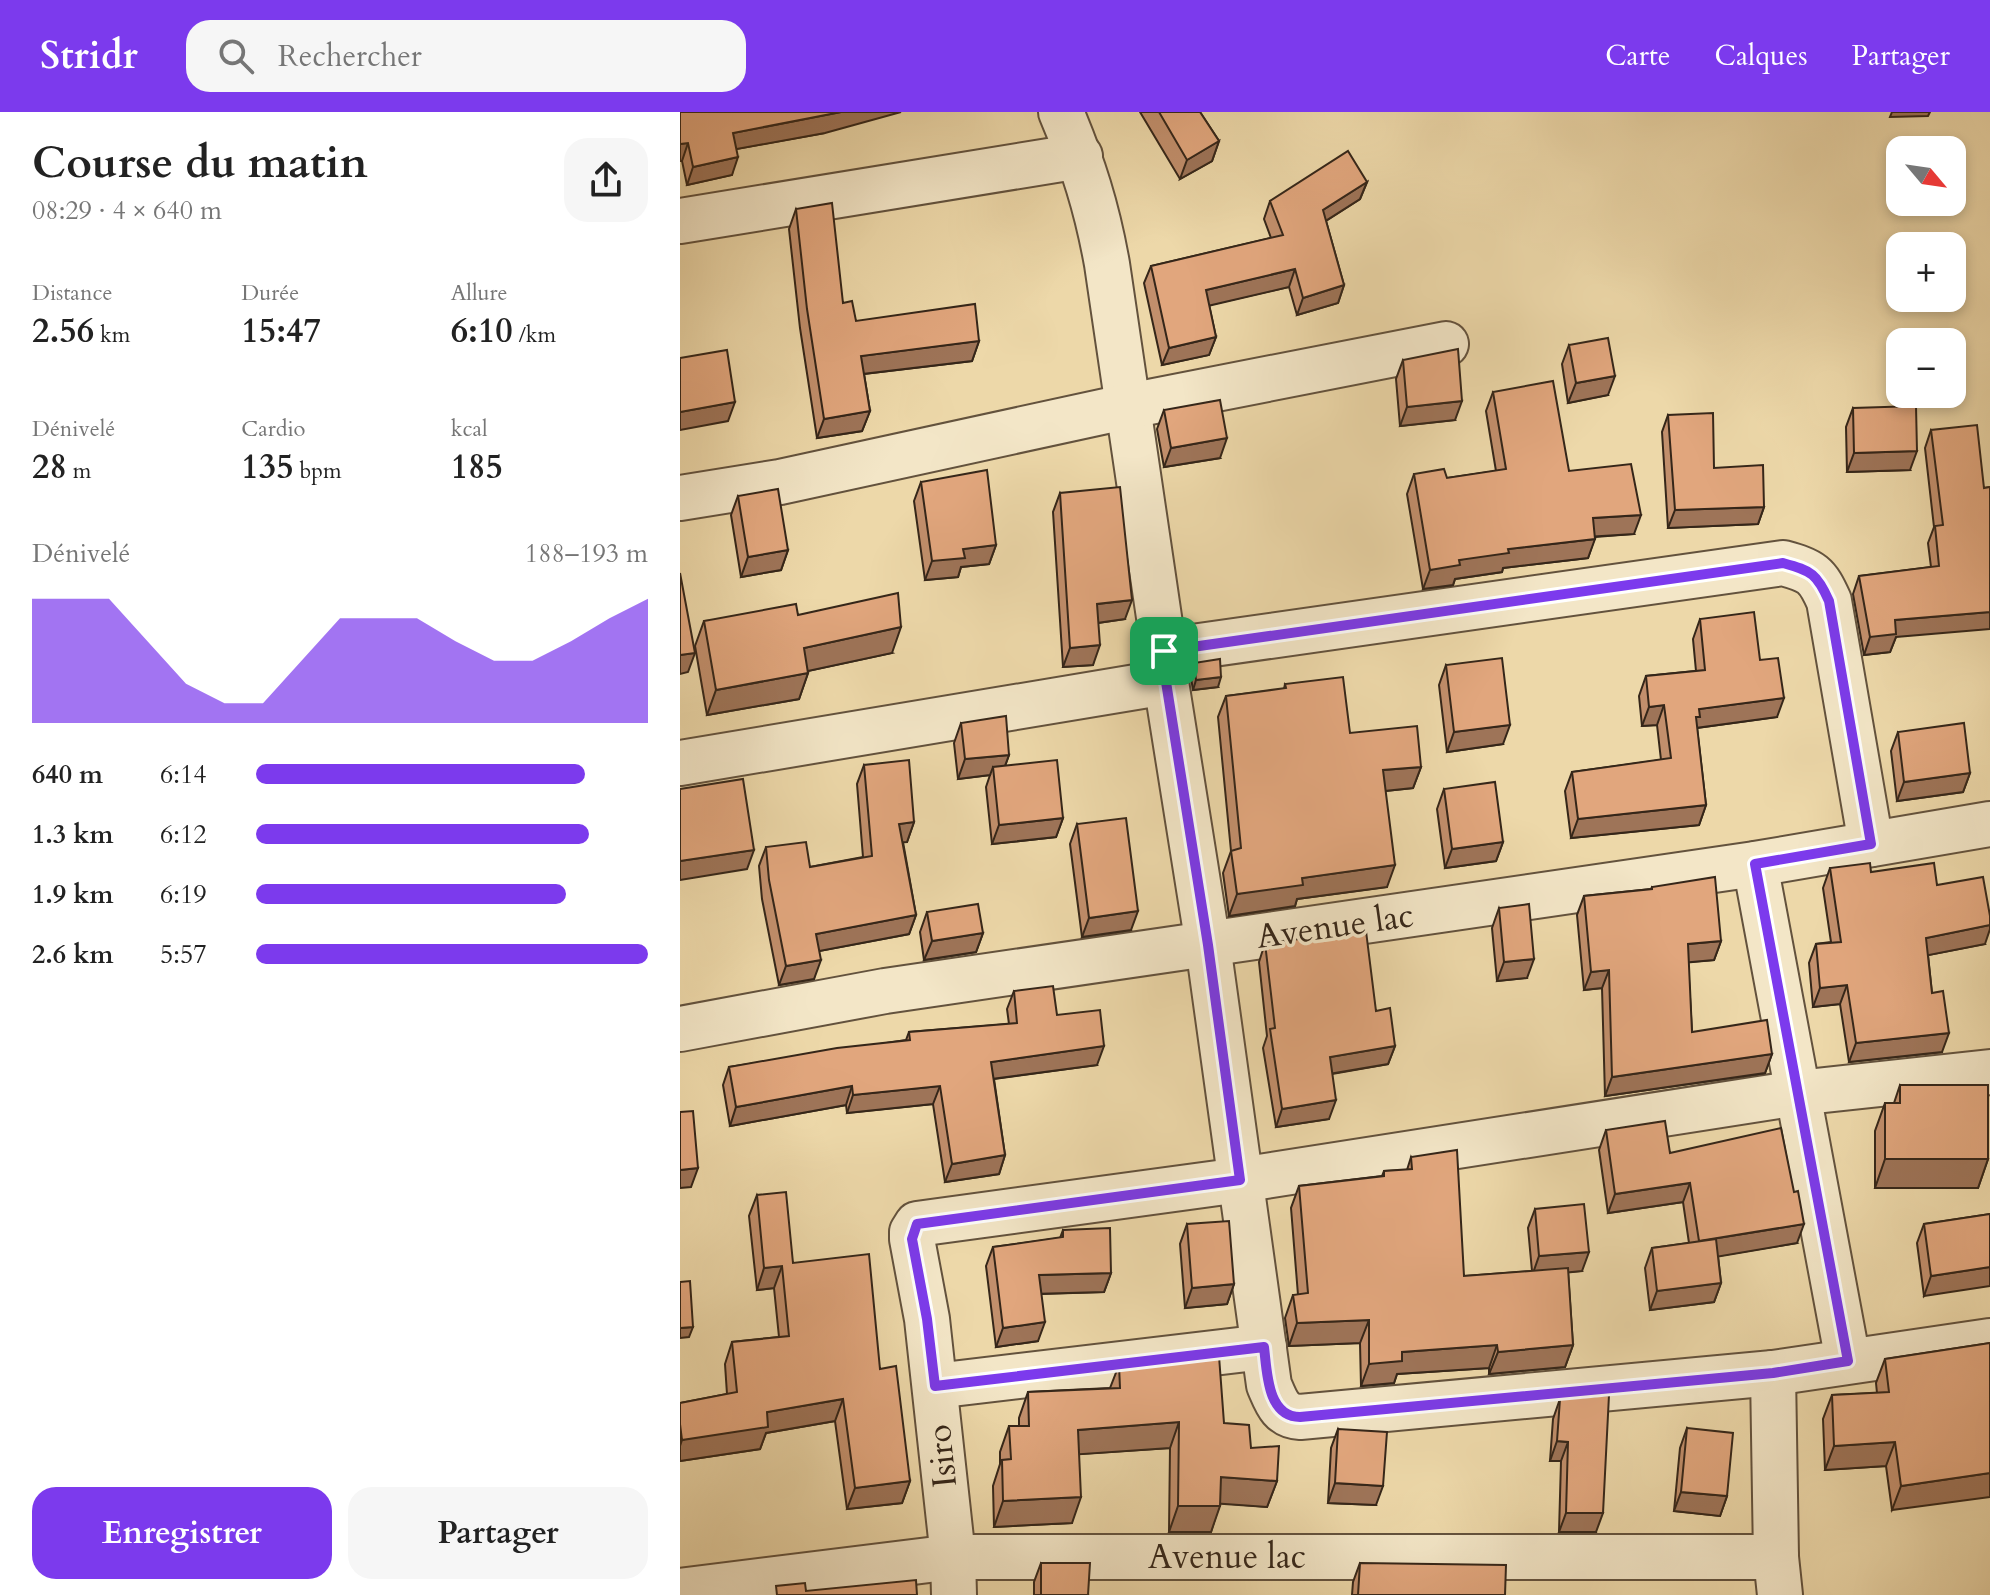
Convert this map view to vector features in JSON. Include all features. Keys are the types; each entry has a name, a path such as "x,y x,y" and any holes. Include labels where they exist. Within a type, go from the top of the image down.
{"street":[{"path":"1061,112 1080,156 1098,212 1208,945 1269,1385 1277,1404 1292,1417 1773,1373 1990,1341"},
{"path":"680,221 1080,156"},
{"path":"680,498 780,482 1129,406 1446,344"},
{"path":"680,763 1165,666 1783,563 1803,568 1819,578 1829,601 1871,844"},
{"name":"Avenue lac","path":"680,1029 885,991 1755,864 1990,824"},
{"path":"1755,864 1848,1361"},
{"path":"1240,1180 1797,1093 1990,1072"},
{"name":"Isiro","path":"953,1576 927,1319 912,1239 917,1224 1240,1180"},
{"path":"935,1386 1264,1347"},
{"path":"1773,1373 1778,1576"},
{"name":"Avenue lac","path":"682,1582 953,1576 1778,1576"}],"building":[{"path":"680,112 841,112 733,133 738,157 693,167 688,143 680,144"},
{"path":"1159,112 1200,112 1219,141 1187,160"},
{"path":"1348,151 1367,182 1323,210 1344,285 1303,298 1295,269 1206,290 1216,337 1169,348 1151,266 1283,235 1270,201"},
{"path":"832,203 843,303 852,301 856,321 975,304 979,341 861,356 870,411 824,419 796,209"},
{"path":"1608,338 1615,376 1576,383 1569,345"},
{"path":"1458,349 1462,401 1407,407 1403,360"},
{"path":"727,350 735,402 680,412 680,358"},
{"path":"1553,381 1569,471 1631,464 1641,515 1593,518 1595,539 1508,549 1509,553 1459,560 1460,565 1430,570 1414,474 1444,469 1447,478 1506,469 1493,392"},
{"path":"1220,400 1227,438 1171,448 1164,410"},
{"path":"1853,408 1916,408 1917,451 1854,453"},
{"path":"1713,413 1714,468 1763,465 1764,507 1675,510 1668,415"},
{"path":"1977,425 1984,488 1990,487 1990,612 1895,620 1896,634 1870,637 1859,576 1939,566 1935,526 1943,525 1931,430"},
{"path":"987,470 996,545 963,549 965,558 932,561 921,482"},
{"path":"1120,487 1132,600 1097,604 1100,645 1070,648 1060,493"},
{"path":"778,489 788,550 748,557 738,496"},
{"path":"680,573 695,653 680,655"},
{"path":"898,593 901,627 804,648 808,673 716,690 704,621 796,604 798,615"},
{"path":"1754,612 1760,660 1778,658 1784,698 1699,709 1700,717 1696,717 1706,805 1578,819 1572,772 1671,758 1664,705 1649,707 1646,676 1705,670 1700,619"},
{"path":"1502,658 1510,725 1454,732 1446,665"},
{"path":"1220,659 1221,677 1196,680 1194,663"},
{"path":"1343,677 1350,733 1417,726 1421,767 1383,770 1395,865 1302,878 1303,885 1237,894 1231,851 1241,848 1226,696"},
{"path":"1006,716 1009,755 965,759 961,723"},
{"path":"1964,723 1970,773 1904,782 1898,732"},
{"path":"909,760 914,822 899,824 916,915 816,934 821,960 786,966 769,880 766,847 806,842 810,867 872,856 864,765"},
{"path":"1057,760 1063,818 999,825 993,767"},
{"path":"743,779 754,850 680,861 680,789"},
{"path":"1495,782 1503,842 1452,849 1444,789"},
{"path":"1126,818 1138,911 1089,918 1077,824"},
{"path":"1870,863 1871,872 1934,863 1937,885 1983,877 1990,925 1926,938 1932,993 1943,991 1949,1033 1856,1043 1847,985 1820,988 1816,944 1841,942 1830,868"},
{"path":"1715,877 1721,941 1688,944 1692,1032 1767,1020 1772,1054 1612,1077 1609,970 1591,972 1584,896 1652,889"},
{"path":"978,904 983,933 932,941 927,912"},
{"path":"1529,904 1534,959 1504,962 1499,908"},
{"path":"1366,931 1376,1011 1390,1008 1395,1046 1330,1057 1336,1100 1282,1109 1270,1029 1275,1028 1265,943"},
{"path":"1053,986 1057,1015 1100,1010 1104,1046 991,1062 1005,1155 952,1164 940,1086 853,1095 852,1086 736,1107 729,1067 837,1048 910,1040 909,1032 1017,1023 1014,991"},
{"path":"1900,1085 1988,1085 1988,1159 1885,1159 1885,1103 1900,1103"},
{"path":"693,1111 698,1168 680,1170 680,1112"},
{"path":"1665,1121 1670,1153 1781,1128 1804,1224 1699,1241 1690,1183 1615,1194 1606,1130"},
{"path":"1457,1150 1464,1276 1568,1268 1573,1345 1498,1352 1497,1345 1402,1352 1402,1361 1369,1364 1369,1320 1297,1323 1293,1295 1308,1293 1299,1186 1384,1176 1384,1171 1412,1169 1411,1157"},
{"path":"786,1192 793,1263 869,1254 880,1369 896,1366 910,1481 855,1488 843,1399 767,1412 768,1427 682,1440 680,1403 737,1392 732,1342 789,1336 782,1266 764,1268 757,1195"},
{"path":"1584,1204 1589,1252 1539,1256 1535,1209"},
{"path":"1990,1214 1990,1267 1931,1276 1924,1224"},
{"path":"1229,1221 1234,1284 1192,1288 1187,1224"},
{"path":"1110,1228 1111,1273 1039,1275 1045,1322 1003,1328 993,1247 1063,1237 1063,1230"},
{"path":"1716,1239 1721,1283 1657,1291 1652,1248"},
{"path":"690,1281 693,1327 680,1328 680,1282"},
{"path":"1990,1343 1990,1473 1901,1486 1895,1442 1834,1446 1832,1395 1889,1392 1885,1359"},
{"path":"1219,1356 1224,1423 1249,1425 1251,1448 1279,1446 1277,1481 1221,1477 1220,1506 1178,1506 1179,1422 1078,1430 1081,1497 1003,1501 1002,1460 1011,1459 1009,1426 1029,1426 1028,1392 1120,1388 1119,1365"},
{"path":"1609,1395 1603,1513 1566,1513 1568,1442 1557,1441 1560,1399"},
{"path":"1687,1428 1733,1433 1727,1496 1681,1492"},
{"path":"1338,1429 1387,1432 1383,1486 1335,1483"},
{"path":"1041,1563 1090,1563 1088,1595 1041,1595"},
{"path":"1360,1563 1506,1565 1505,1595 1358,1595"},
{"path":"916,1580 917,1595 777,1595 776,1586 805,1583 806,1591"}],"route":[{"path":"1783,563 1803,568 1819,578 1829,601 1871,844 1755,864 1848,1361 1773,1373 1300,1417 1284,1413 1277,1404 1269,1385 1264,1347 935,1386 927,1319 912,1239 917,1224 1240,1180 1208,945 1166,682 1164,651 1783,563"}]}
